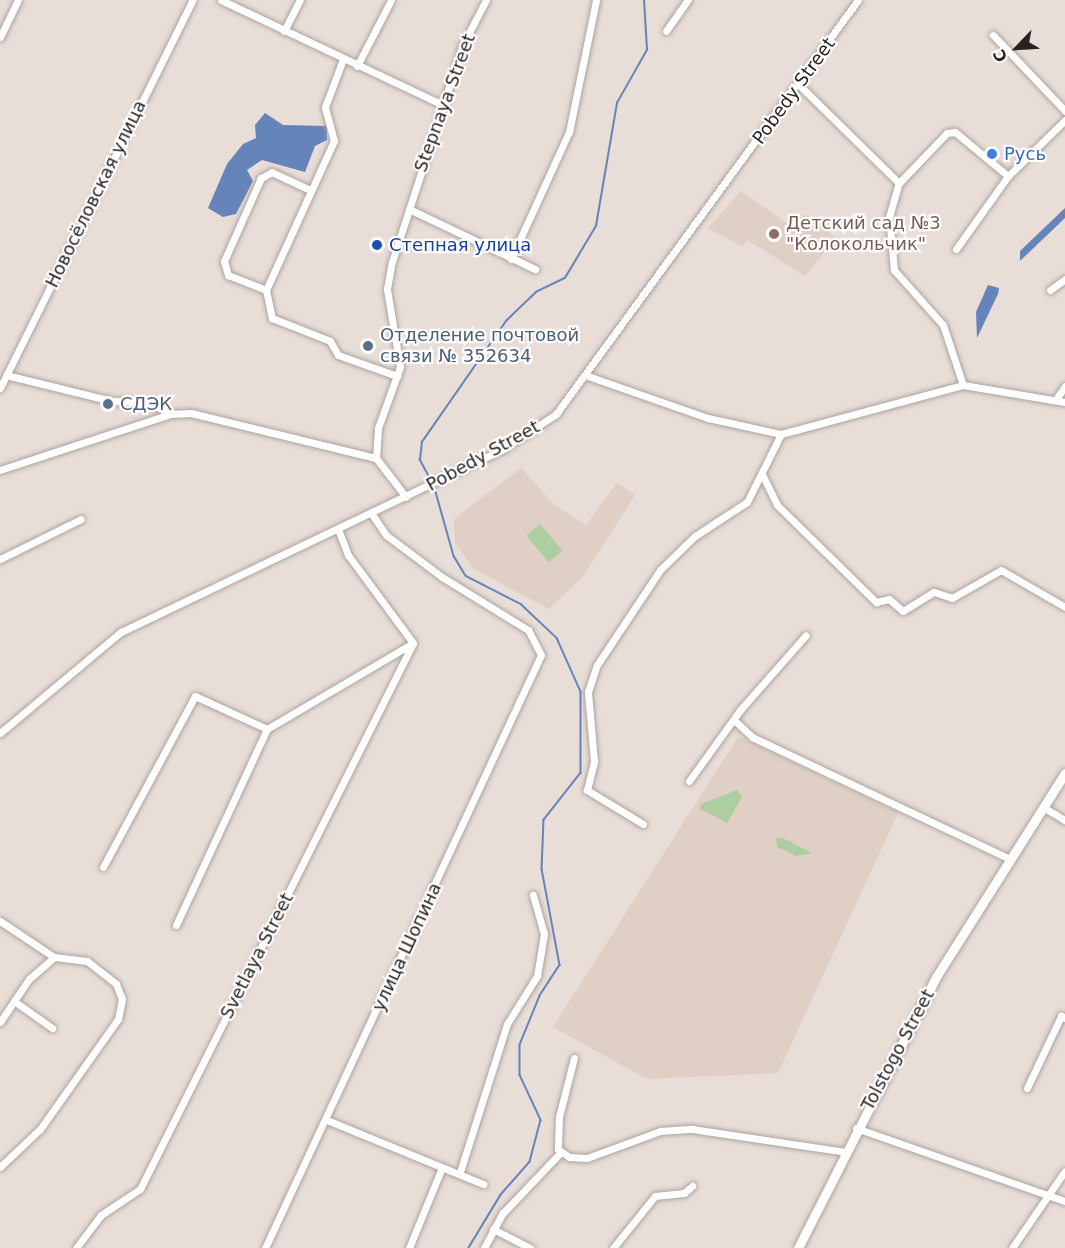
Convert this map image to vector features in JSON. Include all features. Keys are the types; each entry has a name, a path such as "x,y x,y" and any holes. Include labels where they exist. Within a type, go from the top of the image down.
{"main road":[{"name":"Tolstogo Street","path":"798,1248 856,1128 936,976 1065,773"}],"street":[{"path":"0,37 18,0"},
{"name":"Новосёловская улица","path":"0,388 193,0"},
{"path":"221,0 441,104"},
{"path":"284,30 300,0"},
{"path":"357,66 392,0"},
{"name":"Stepnaya Street","path":"375,458 378,428 397,376 387,289 441,104 486,0"},
{"path":"511,259 569,132 596,0"},
{"path":"666,31 688,0"},
{"name":"Pobedy Street","path":"0,733 121,632 372,514 533,433 585,375 799,85 858,0"},
{"path":"993,35 1065,111"},
{"path":"343,59 325,107 334,141 308,189 309,199 266,290 272,318 330,341 338,356 397,376"},
{"path":"799,85 900,183"},
{"path":"956,249 1008,176 1065,120"},
{"path":"963,385 943,325 894,270 889,253 889,217 900,183 955,132 1008,176"},
{"path":"266,290 228,274 224,261 261,178 272,172 308,189"},
{"path":"409,209 535,269"},
{"path":"1050,290 1065,279"},
{"path":"6,375 112,401 149,402 170,414"},
{"path":"585,375 708,418 781,434 963,385 1065,402"},
{"path":"1056,399 1065,386"},
{"path":"0,470 170,414 221,418 375,458 406,497"},
{"path":"643,824 587,790 594,761 588,692 606,646 660,570 695,536 747,502 781,434"},
{"path":"762,474 777,505 876,602 889,599 903,611 934,592 952,598 1001,570 1065,607"},
{"name":"улица Шопина","path":"265,1248 327,1120 524,685 539,669 541,646 528,630 442,577 386,535 372,514"},
{"path":"0,559 81,519"},
{"path":"176,925 267,729 413,644 348,555 338,530"},
{"path":"689,781 734,720 806,635"},
{"name":"Svetlaya Street","path":"76,1248 101,1215 140,1190 413,644"},
{"path":"103,867 195,696 267,729"},
{"path":"734,720 752,737 1010,859"},
{"path":"1043,807 1065,820"},
{"path":"460,1172 507,1024 537,976 544,934 533,895"},
{"path":"0,921 54,957 87,961 116,984 122,999 118,1019 40,1129 0,1167"},
{"path":"0,1022 14,1001 54,957"},
{"path":"14,1001 52,1028"},
{"path":"1027,1089 1061,1016 1065,1018"},
{"path":"484,1248 493,1229 560,1153 559,1117 574,1058"},
{"path":"327,1120 441,1170 460,1172 483,1184"},
{"path":"856,1128 1065,1201"},
{"path":"560,1153 587,1158 660,1131 692,1129 845,1152"},
{"path":"409,1248 441,1170"},
{"path":"1012,1248 1065,1171"},
{"path":"613,1248 655,1196 684,1193 692,1186"},
{"path":"493,1229 530,1248"}],"shaded area":[{"name":"Детский сад №3 \"Колокольчик\"","path":"741,191 793,228 805,214 836,238 805,276 747,240 742,246 708,228"},
{"path":"521,468 555,505 586,525 617,483 635,495 584,575 549,609 474,569 455,543 454,519"},
{"path":"738,737 898,813 778,1073 647,1079 553,1027"}],"green space":[{"path":"540,524 562,551 549,562 526,536"},
{"path":"737,790 742,797 727,823 700,809 701,804"},
{"path":"776,838 783,838 812,853 796,856 777,847"}],"water":[{"path":"265,113 283,125 327,126 327,140 315,146 305,172 262,160 247,170 253,181 236,214 223,217 208,208 227,164 243,144 256,138 255,125"},
{"path":"1065,208 1065,218 1020,261 1020,251"},
{"path":"988,285 999,288 998,294 977,338 976,312"}],"waterway":[{"path":"431,481 420,460 422,442 506,321 536,292 565,278 596,226 617,103 647,50 644,0"},
{"path":"434,485 454,556 466,576 521,604 557,638 581,692 581,773 544,820 542,869 560,965 540,996 520,1045 520,1075 541,1120 530,1162 501,1195 469,1248"}],"place":[{"name":"Русь","path":"992,154"},
{"name":"Детский сад №3 \"Колокольчик\"","path":"774,234"},
{"name":"Степная улица","path":"377,245"},
{"name":"Отделение почтовой связи № 352634","path":"368,346"},
{"name":"СДЭК","path":"108,404"}]}
